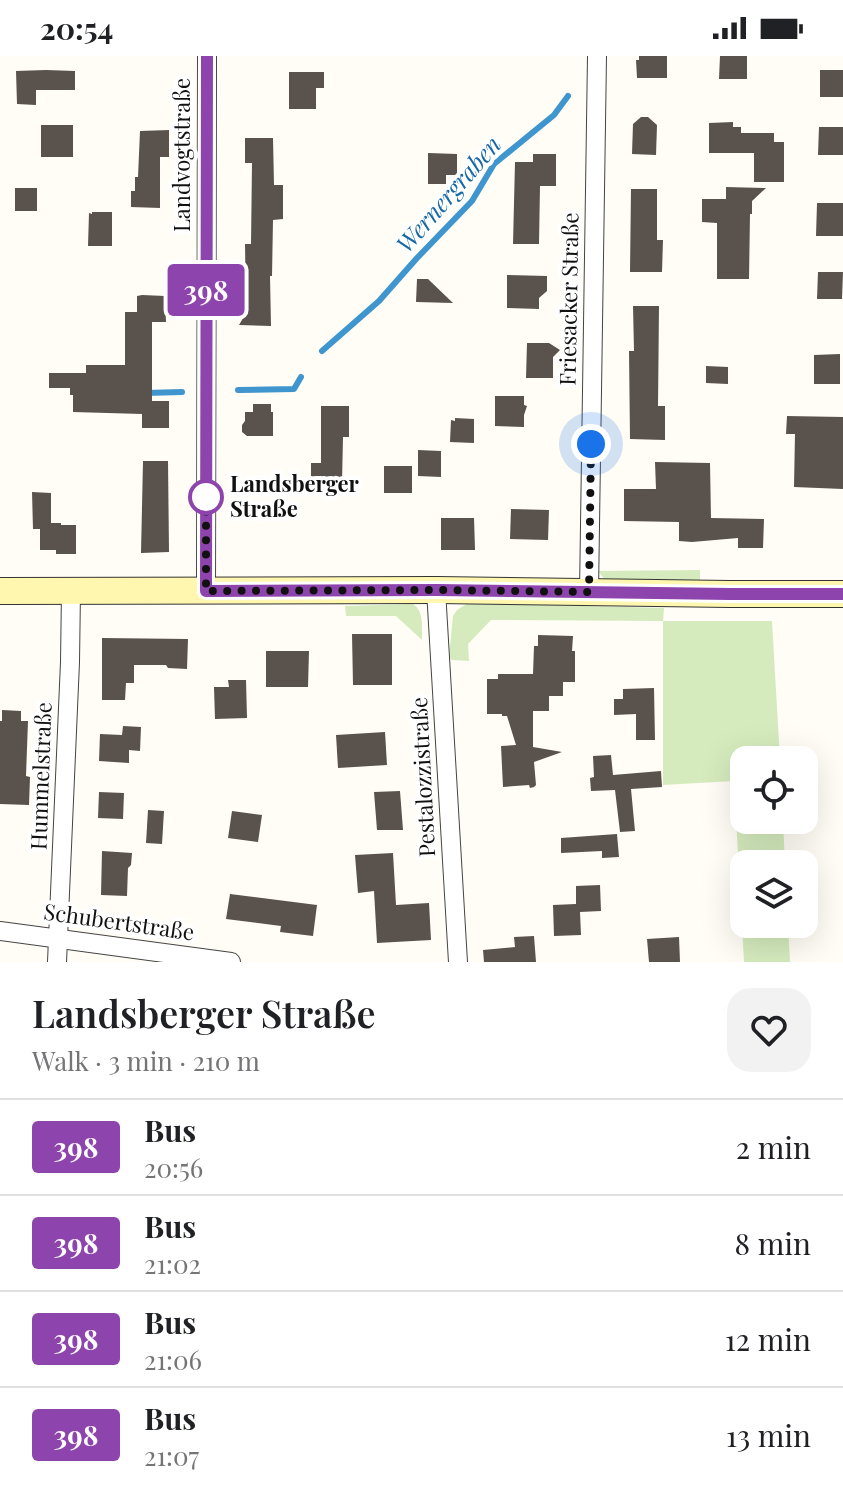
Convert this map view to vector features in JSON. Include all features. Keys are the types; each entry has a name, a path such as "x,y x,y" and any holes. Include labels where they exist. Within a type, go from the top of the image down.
{"street":[{"name":"Landvogtstraße","path":"206,591 207,56"},
{"name":"Friesacker Straße","path":"589,592 597,56"},
{"path":"0,591 436,590 843,594"},
{"name":"Pestalozzistraße","path":"436,590 458,962"},
{"name":"Hummelstraße","path":"57,962 71,591"},
{"name":"Schubertstraße","path":"0,931 231,962"}],"green space":[{"path":"700,570 700,587 605,580 598,571"},
{"path":"468,603 664,608 663,621 491,620 468,644 469,661 452,660 449,657 453,616"},
{"path":"413,604 421,615 422,640 396,616 346,616 345,606"},
{"path":"663,621 772,621 779,746 730,746 730,781 663,785"},
{"path":"737,834 784,834 784,850 738,850"},
{"path":"743,938 789,938 790,962 744,962"}],"building":[{"path":"639,56 667,56 667,78 637,78 636,60"},
{"path":"720,56 747,56 747,79 719,79"},
{"path":"820,70 843,70 843,97 820,97"},
{"path":"16,71 75,71 75,90 36,90 36,105 17,104"},
{"path":"289,72 324,72 324,88 316,88 316,109 289,109"},
{"path":"641,117 648,117 657,125 656,155 632,154 633,124"},
{"path":"733,122 733,127 741,127 741,133 774,133 774,142 784,142 784,182 754,182 754,153 709,153 709,123"},
{"path":"41,125 73,125 73,157 41,157"},
{"path":"819,127 843,127 843,155 818,155"},
{"path":"169,130 169,157 160,157 160,208 131,207 131,191 135,191 135,177 138,177 140,131"},
{"path":"245,138 273,138 274,185 283,185 283,219 273,220 271,326 239,325 246,313 245,244 251,244 252,163 245,163"},
{"path":"428,153 457,154 457,175 446,175 446,184 428,184"},
{"path":"533,154 556,154 556,186 540,186 539,244 513,244 515,162 533,162"},
{"path":"726,187 766,188 752,201 749,279 717,279 717,223 702,222 702,199 726,199"},
{"path":"15,188 37,188 37,211 15,211"},
{"path":"631,189 657,189 657,240 663,240 662,272 630,272"},
{"path":"817,203 843,203 843,236 816,236"},
{"path":"112,212 112,246 88,246 89,213"},
{"path":"818,272 843,272 842,299 817,299"},
{"path":"507,275 547,276 547,291 539,298 539,309 507,308"},
{"path":"417,279 428,279 453,303 416,302"},
{"path":"137,296 165,296 166,322 152,322 152,401 169,401 169,428 142,428 142,414 73,412 70,388 49,388 49,373 86,373 86,365 125,365 125,312 137,312"},
{"path":"633,306 659,306 658,406 665,406 665,440 630,439 629,351 634,351"},
{"path":"527,343 549,343 560,350 553,357 553,378 526,378"},
{"path":"840,354 840,384 814,384 814,355"},
{"path":"706,366 728,367 728,384 706,383"},
{"path":"495,396 524,396 524,405 527,406 524,427 495,426"},
{"path":"253,404 271,404 273,436 247,436 242,432 245,412 253,412"},
{"path":"321,406 349,406 349,437 343,437 342,483 311,483 311,463 321,463"},
{"path":"787,416 843,417 843,489 794,487 795,434 786,434"},
{"path":"455,418 474,419 474,443 450,442 451,420 455,421"},
{"path":"418,450 441,451 441,477 418,476"},
{"path":"143,461 168,461 169,552 141,553"},
{"path":"655,462 710,463 711,518 764,519 763,548 738,548 738,538 679,541 679,522 624,521 624,489 656,489"},
{"path":"384,466 412,466 412,493 384,493"},
{"path":"32,492 51,493 51,523 76,525 76,554 40,550 40,529 33,529"},
{"path":"511,509 549,510 548,540 510,539"},
{"path":"441,518 474,518 475,550 441,550"},
{"path":"352,634 392,634 392,685 353,685"},
{"path":"538,635 573,636 575,682 563,682 563,696 549,696 549,711 533,711 533,747 562,752 534,762 534,787 503,787 501,746 516,745 507,716 487,714 487,679 498,679 498,674 533,674 534,646 538,646"},
{"path":"102,638 188,639 187,669 168,668 166,665 134,665 134,683 126,683 125,700 102,700"},
{"path":"266,651 309,651 308,687 266,687"},
{"path":"228,680 246,680 247,718 215,719 214,687 229,687"},
{"path":"654,688 655,740 636,740 636,714 614,715 614,699 623,699 623,689"},
{"path":"2,710 21,711 21,721 28,721 26,776 30,777 29,805 0,804"},
{"path":"123,726 141,727 140,751 129,750 129,763 99,761 100,734 122,735"},
{"path":"385,732 387,765 338,768 336,735"},
{"path":"611,755 613,775 661,771 662,787 631,789 635,831 620,832 615,790 591,791 593,756"},
{"path":"400,791 403,830 377,830 374,792"},
{"path":"99,792 124,793 123,819 98,818"},
{"path":"148,810 164,811 162,844 146,843"},
{"path":"232,811 262,815 258,842 228,838"},
{"path":"617,834 619,857 602,858 602,851 561,853 561,838"},
{"path":"102,851 132,853 127,896 101,895"},
{"path":"393,853 396,905 429,903 431,940 377,943 374,891 358,893 355,855"},
{"path":"600,885 601,911 580,912 581,935 554,936 553,905 576,904 576,886"},
{"path":"230,894 317,905 313,936 280,932 281,926 226,919"},
{"path":"534,936 536,962 484,962 483,950 515,947 514,937"},
{"path":"679,937 680,962 649,962 647,939"}],"waterway":[{"name":"Wernergraben","path":"322,351 379,301 472,201 494,164 554,115 568,96"},
{"name":"Wernergraben","path":"238,390 294,389 301,377"},
{"name":"Wernergraben","path":"145,393 182,392"}],"bus line":[{"name":"398","path":"207,56 206,591 843,594"}],"place":[{"name":"Landsberger Straße","path":"206,497"}],"route":[{"path":"206,497 206,591 589,592 591,444"}]}
